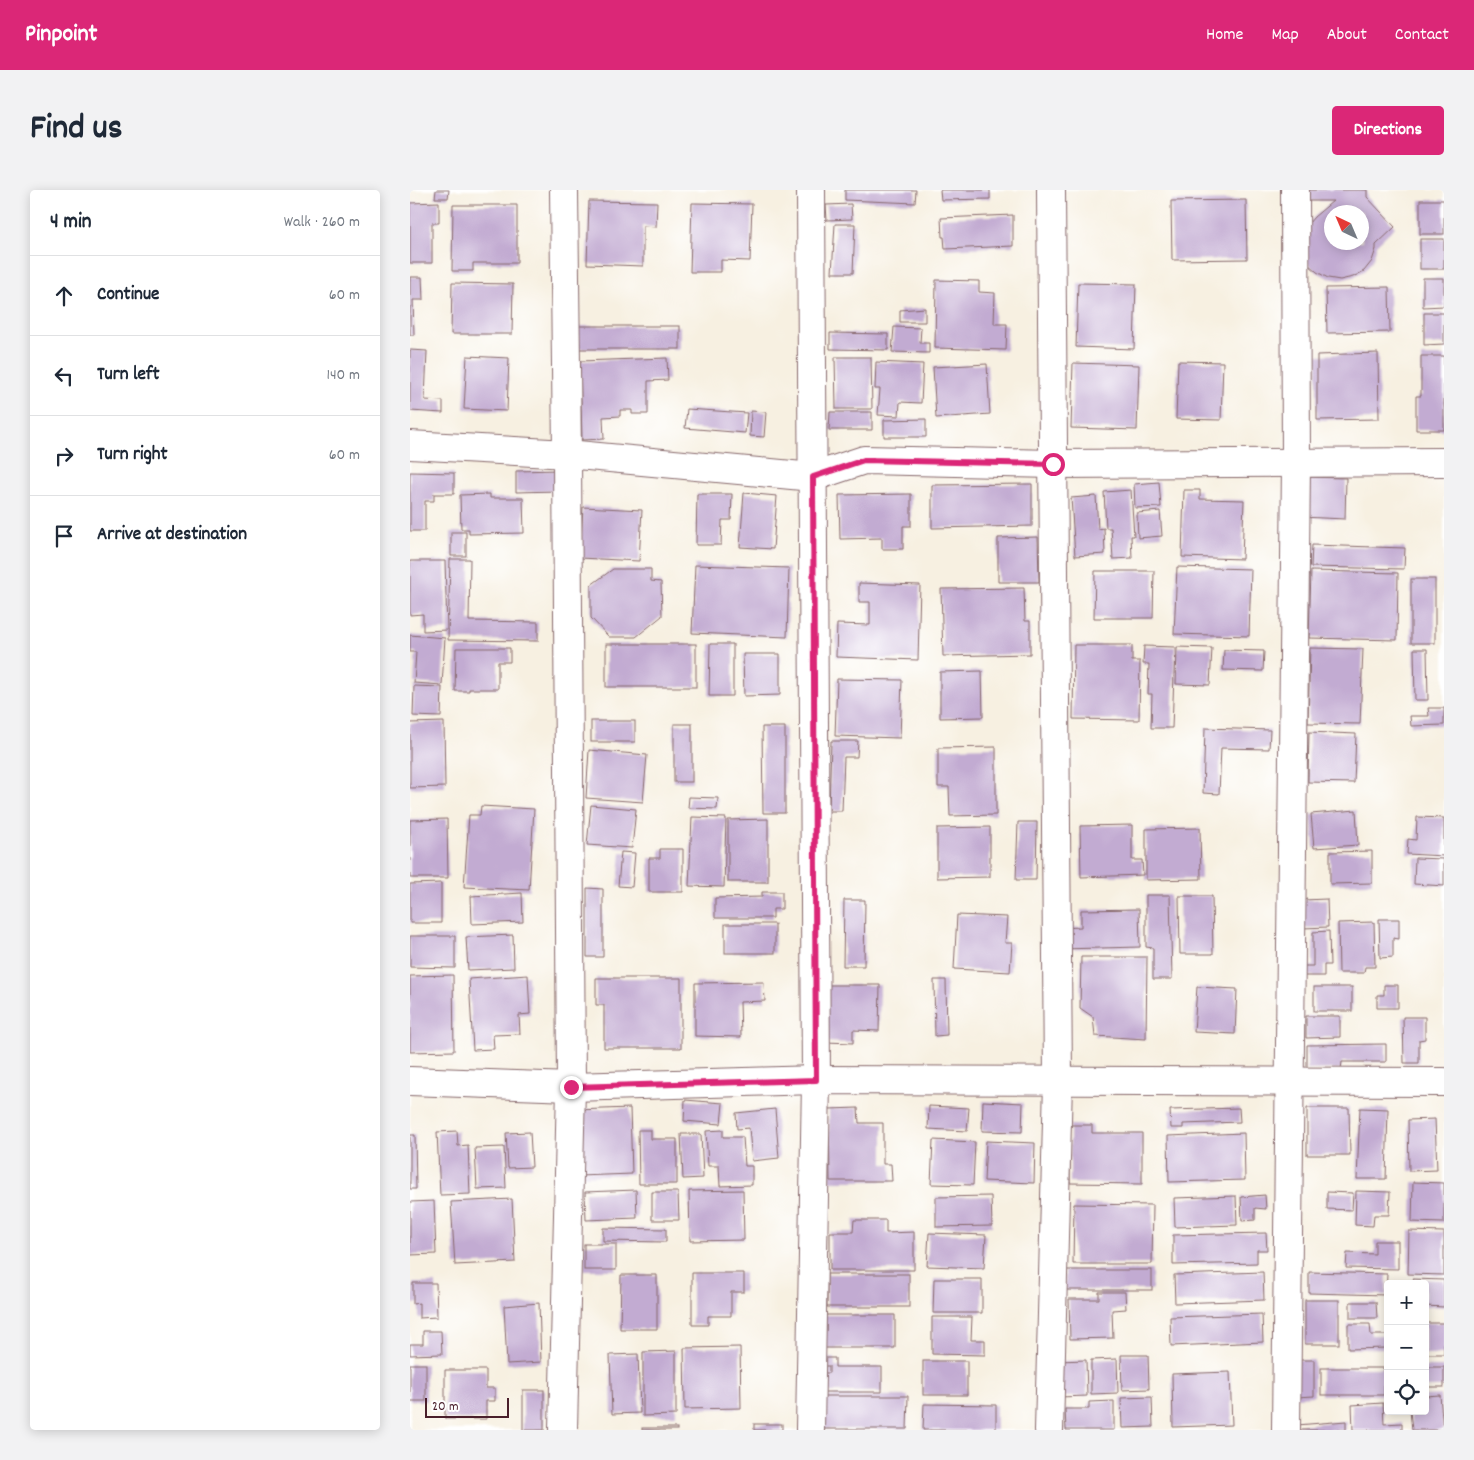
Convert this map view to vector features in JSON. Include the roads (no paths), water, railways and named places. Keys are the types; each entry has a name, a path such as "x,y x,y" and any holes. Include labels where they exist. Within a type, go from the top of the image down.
{"street":[{"path":"563,1430 571,1087 564,190"},
{"path":"810,1430 816,1080 811,190"},
{"path":"1049,1430 1058,1082 1051,190"},
{"path":"1286,1430 1296,463 1296,190"},
{"path":"410,445 567,454 813,477 864,460 1053,464 1444,462"},
{"path":"410,1081 571,1087 816,1080 1444,1082"}]}
